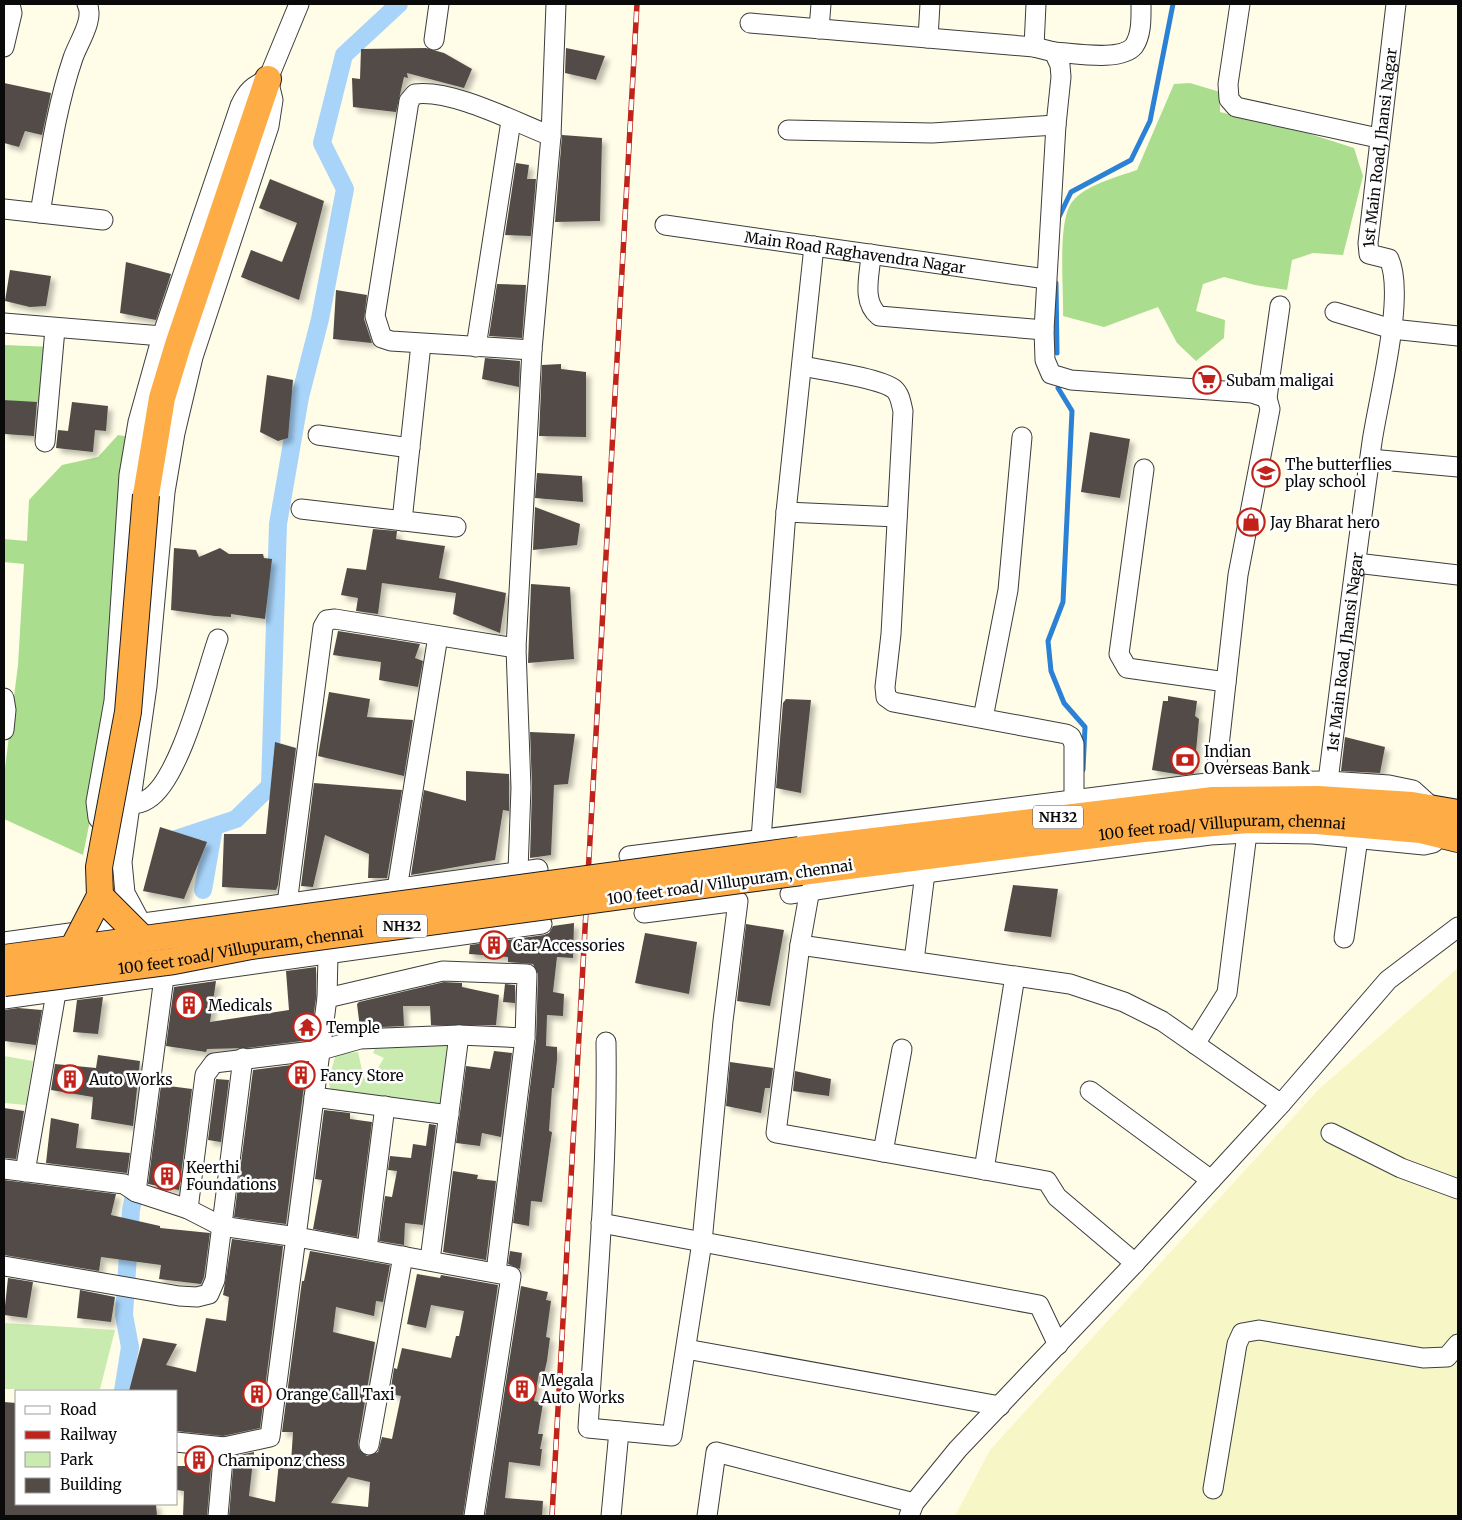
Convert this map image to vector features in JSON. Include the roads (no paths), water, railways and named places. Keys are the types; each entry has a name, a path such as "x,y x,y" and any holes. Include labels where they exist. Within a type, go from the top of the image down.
{"highway":[{"path":"73,948 100,896 99,867 128,712 146,495 154,436 175,354 268,79"},
{"name":"100 feet road/ Villupuram, chennai","path":"4,983 174,961 250,946 798,868 1213,800 1318,799 1433,808 1458,813"},
{"name":"100 feet road/ Villupuram, chennai","path":"4,958 73,948 142,931 798,868 1212,822 1317,821 1421,830 1450,837"},
{"path":"100,896 142,931"}],"street":[{"path":"4,47 12,12 10,4"},
{"path":"40,213 59,106 73,56 89,17 87,4"},
{"path":"142,931 125,893 122,862 147,686 165,492 175,432 193,357 270,126 273,100 268,79 299,4"},
{"path":"434,40 440,4"},
{"path":"518,871 521,788 516,648 532,350 551,136 556,4"},
{"path":"819,29 821,4"},
{"path":"928,38 930,4"},
{"path":"1034,47 1036,4"},
{"path":"750,23 1034,47 1054,52 1116,55 1127,53 1135,44 1140,29 1141,4"},
{"path":"1240,4 1228,84 1229,99 1236,107 1378,138"},
{"name":"1st Main Road, Jhansi Nagar","path":"1328,781 1370,459 1392,329 1394,269 1389,259 1369,254 1368,243 1378,138 1396,4"},
{"path":"1054,52 1060,65 1061,77 1056,125 1044,330 1044,360 1051,374 1071,380 1252,393 1267,398"},
{"path":"125,833 110,830 98,818 96,802 114,701 129,475 138,422 162,336 240,106 245,93 251,87 268,79"},
{"path":"532,350 391,341 382,338 375,316 409,101 415,94 429,92 460,100 551,136"},
{"path":"476,347 511,121"},
{"path":"788,130 932,133 1056,125"},
{"path":"4,208 103,220"},
{"name":"Main Road Raghavendra Nagar","path":"665,225 1046,278"},
{"path":"761,839 786,512 814,246"},
{"path":"871,254 868,297 872,310 879,316 1044,330"},
{"path":"1215,782 1238,575 1270,409 1267,398 1280,306"},
{"path":"1335,312 1392,329 1458,336"},
{"path":"4,323 55,329 162,336"},
{"path":"45,442 55,329"},
{"path":"402,521 421,344"},
{"path":"802,366 863,378 893,389 899,396 903,411 891,634 885,687 886,697 892,702 1066,734 1071,737 1074,744 1074,798"},
{"path":"318,435 410,448"},
{"path":"983,718 1008,590 1022,437"},
{"path":"1370,459 1458,467"},
{"path":"1144,469 1119,654 1121,661 1127,668 1226,682"},
{"path":"301,509 456,527"},
{"path":"786,512 896,517"},
{"path":"1356,563 1458,575"},
{"path":"122,568 158,571"},
{"path":"287,904 323,628 328,620 335,619 516,648"},
{"path":"397,889 438,636"},
{"path":"130,804 139,803 150,798 162,784 178,757 218,639"},
{"path":"4,698 6,710 4,730"},
{"path":"798,868 1074,798 1215,782 1328,781 1406,787 1433,808"},
{"path":"629,856 761,839 798,868 925,873 1210,835 1247,833 1313,834 1424,845 1450,837"},
{"path":"1195,1044 1227,993 1247,833"},
{"path":"1344,938 1358,838"},
{"path":"798,868 800,944 776,1133 1048,1181 1057,1197 1135,1263"},
{"path":"4,942 142,931 287,904 538,869"},
{"path":"914,961 925,873"},
{"path":"178,1442 224,1447 270,1438 328,998 328,954 324,899"},
{"path":"606,1042 607,1116 588,1428 672,1436 702,1242 723,1021 738,901 644,913"},
{"path":"4,999 542,924"},
{"path":"707,1516 716,1452 911,1510 958,1449 1135,1263 1281,1104 1388,980 1458,927"},
{"path":"800,944 1070,984 1124,1002 1162,1021 1281,1104"},
{"path":"328,998 443,971 527,974 525,1038 496,1272"},
{"path":"984,1170 1015,976"},
{"path":"136,1192 164,977"},
{"path":"25,1172 56,993"},
{"path":"188,1209 205,1075 214,1063 242,1058 321,1050 360,1039 459,1035 525,1038"},
{"path":"430,1260 459,1035"},
{"path":"883,1152 902,1049"},
{"path":"4,1266 162,1293 197,1297 209,1294 215,1280 242,1058"},
{"path":"1090,1091 1211,1180"},
{"path":"314,1097 449,1114"},
{"path":"367,1249 385,1106"},
{"path":"1331,1134 1401,1168 1458,1189"},
{"path":"4,1169 124,1184 136,1192 188,1209 222,1226 367,1249 511,1276 474,1516"},
{"path":"600,1223 1039,1305 1058,1345"},
{"path":"370,1446 403,1256"},
{"path":"1213,1489 1237,1344 1242,1333 1258,1330 1423,1358 1447,1357 1458,1344"},
{"path":"686,1349 1000,1406"},
{"path":"611,1516 619,1431"},
{"path":"218,1516 224,1447"}],"waterway":[{"path":"170,841 236,819 270,786 278,524 300,397 320,319 345,189 322,143 344,55 399,4"},
{"path":"1057,221 1071,192 1131,160 1150,121 1173,4"},
{"path":"1056,283 1057,353"},
{"path":"1058,388 1072,411 1063,602 1048,641 1051,671 1064,703 1085,727 1083,770"},
{"path":"203,890 214,827"},
{"path":"123,1390 130,1347 124,1315 131,1210 138,1177"},
{"path":"119,1505 120,1516"}],"railway":[{"path":"552,1516 637,4"}],"place":[{"name":"Subam maligai","path":"1207,380"},
{"name":"The butterflies play school","path":"1266,473"},
{"name":"Jay Bharat hero","path":"1251,522"},
{"name":"Indian Overseas Bank","path":"1185,760"},
{"name":"Car Accessories","path":"494,945"},
{"name":"Medicals","path":"189,1005"},
{"name":"Temple","path":"307,1027"},
{"name":"Fancy Store","path":"301,1075"},
{"name":"Auto Works","path":"70,1079"},
{"name":"Keerthi Foundations","path":"167,1176"},
{"name":"Megala Auto Works","path":"522,1389"},
{"name":"Orange Call Taxi","path":"257,1394"},
{"name":"Chamiponz chess","path":"199,1460"}]}
